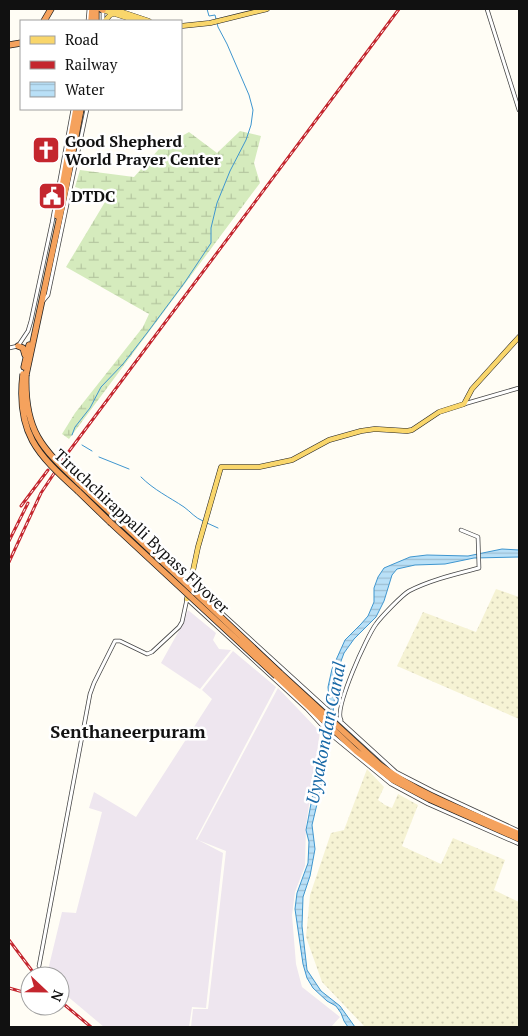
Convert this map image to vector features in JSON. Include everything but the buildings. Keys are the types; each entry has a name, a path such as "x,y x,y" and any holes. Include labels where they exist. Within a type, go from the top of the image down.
{"highway":[{"path":"41,20 47,9"},
{"path":"45,20 52,9"},
{"name":"Tiruchchirappalli Bypass Flyover","path":"74,110 54,230 26,357 24,375 26,406 30,422 38,439 56,461 278,674 288,680 332,724"},
{"name":"Tiruchchirappalli Bypass Flyover","path":"24,375 42,304 81,110"},
{"path":"18,346 23,348 26,357"},
{"path":"332,724 380,765 409,784 519,832"},
{"path":"332,724 378,770 408,789 519,840"}],"main road":[{"path":"101,9 125,11 147,20"},
{"path":"224,18 256,9"},
{"path":"182,24 211,21 267,9"},
{"path":"105,20 114,11"},
{"path":"114,11 135,20"},
{"path":"187,599 198,547 222,466 259,467 292,460 329,440 361,431 375,429 412,430 439,412 464,404 472,389 519,337"}],"street":[{"path":"486,9 519,110"},
{"path":"9,348 18,346 28,331 34,309 74,110"},
{"path":"42,304 48,294 87,110"},
{"path":"464,404 519,388"},
{"path":"461,530 478,537 479,568 408,591 376,624 359,656 341,703 339,718 350,732 396,772 519,832"},
{"path":"191,585 288,680 324,706 332,724 377,773 406,793 519,844"},
{"path":"187,599 322,725 332,724 350,732"},
{"path":"39,966 90,694 94,683 115,641 120,641 147,654 152,652 179,627 182,622 187,599"}],"shaded area":[{"path":"496,589 519,597 519,719 397,666 423,612 476,632"},
{"path":"188,610 216,633 213,640 219,649 231,650 200,689 161,663"},
{"path":"233,651 276,687 197,840 278,688 320,732 306,825 305,866 295,892 292,915 296,964 302,987 340,1017 331,1027 191,1027 193,1009 208,1009 226,851 198,840 223,853 206,1008 192,1007 189,1027 104,1027 70,998 70,966 49,966 62,912 76,913 102,812 89,808 94,792 136,817 212,699 202,690"},
{"path":"367,769 384,787 378,800 385,805 392,808 398,794 418,805 402,846 441,864 453,838 505,860 494,890 519,902 519,1027 365,1027 322,982 306,937 310,895 331,833 344,830"}],"green space":[{"path":"240,131 261,136 254,163 260,183 69,439 62,434 75,413 143,327 149,314 66,267 108,197 75,187 80,170 134,177 159,149 189,132 217,153"}],"water":[{"name":"Uyyakondan Canal","path":"502,549 519,550 519,557 474,558 445,564 415,565 397,569 392,575 384,601 376,617 354,639 344,653 337,672 333,713 326,737 323,779 312,825 315,849 310,876 303,897 302,926 307,970 321,991 340,1006 355,1027 348,1027 336,1006 327,1001 313,988 307,978 303,964 295,909 297,893 308,863 309,842 306,830 321,749 329,698 328,687 332,669 345,640 368,616 374,602 374,588 384,568 410,557 427,555 468,556"}],"waterway":[{"path":"72,435 75,427 90,408 101,387 123,364 147,333 211,243 211,228 217,203 251,125 253,110 249,95 218,27 215,15 209,16 207,9"},
{"path":"82,445 92,451"},
{"path":"99,457 129,469"},
{"path":"141,477 156,490 203,521"},
{"path":"207,523 218,528"}],"railway":[{"path":"9,562 41,493 67,454 399,9"},
{"path":"21,506 48,470"},
{"path":"9,541 28,503"},
{"path":"9,940 28,966"},
{"path":"9,988 20,991"},
{"path":"70,1009 91,1027"}],"place":[{"name":"Good Shepherd World Prayer Center","path":"46,150"},
{"name":"DTDC","path":"52,196"}],"district":[{"name":"Senthaneerpuram","path":"128,732"}]}
